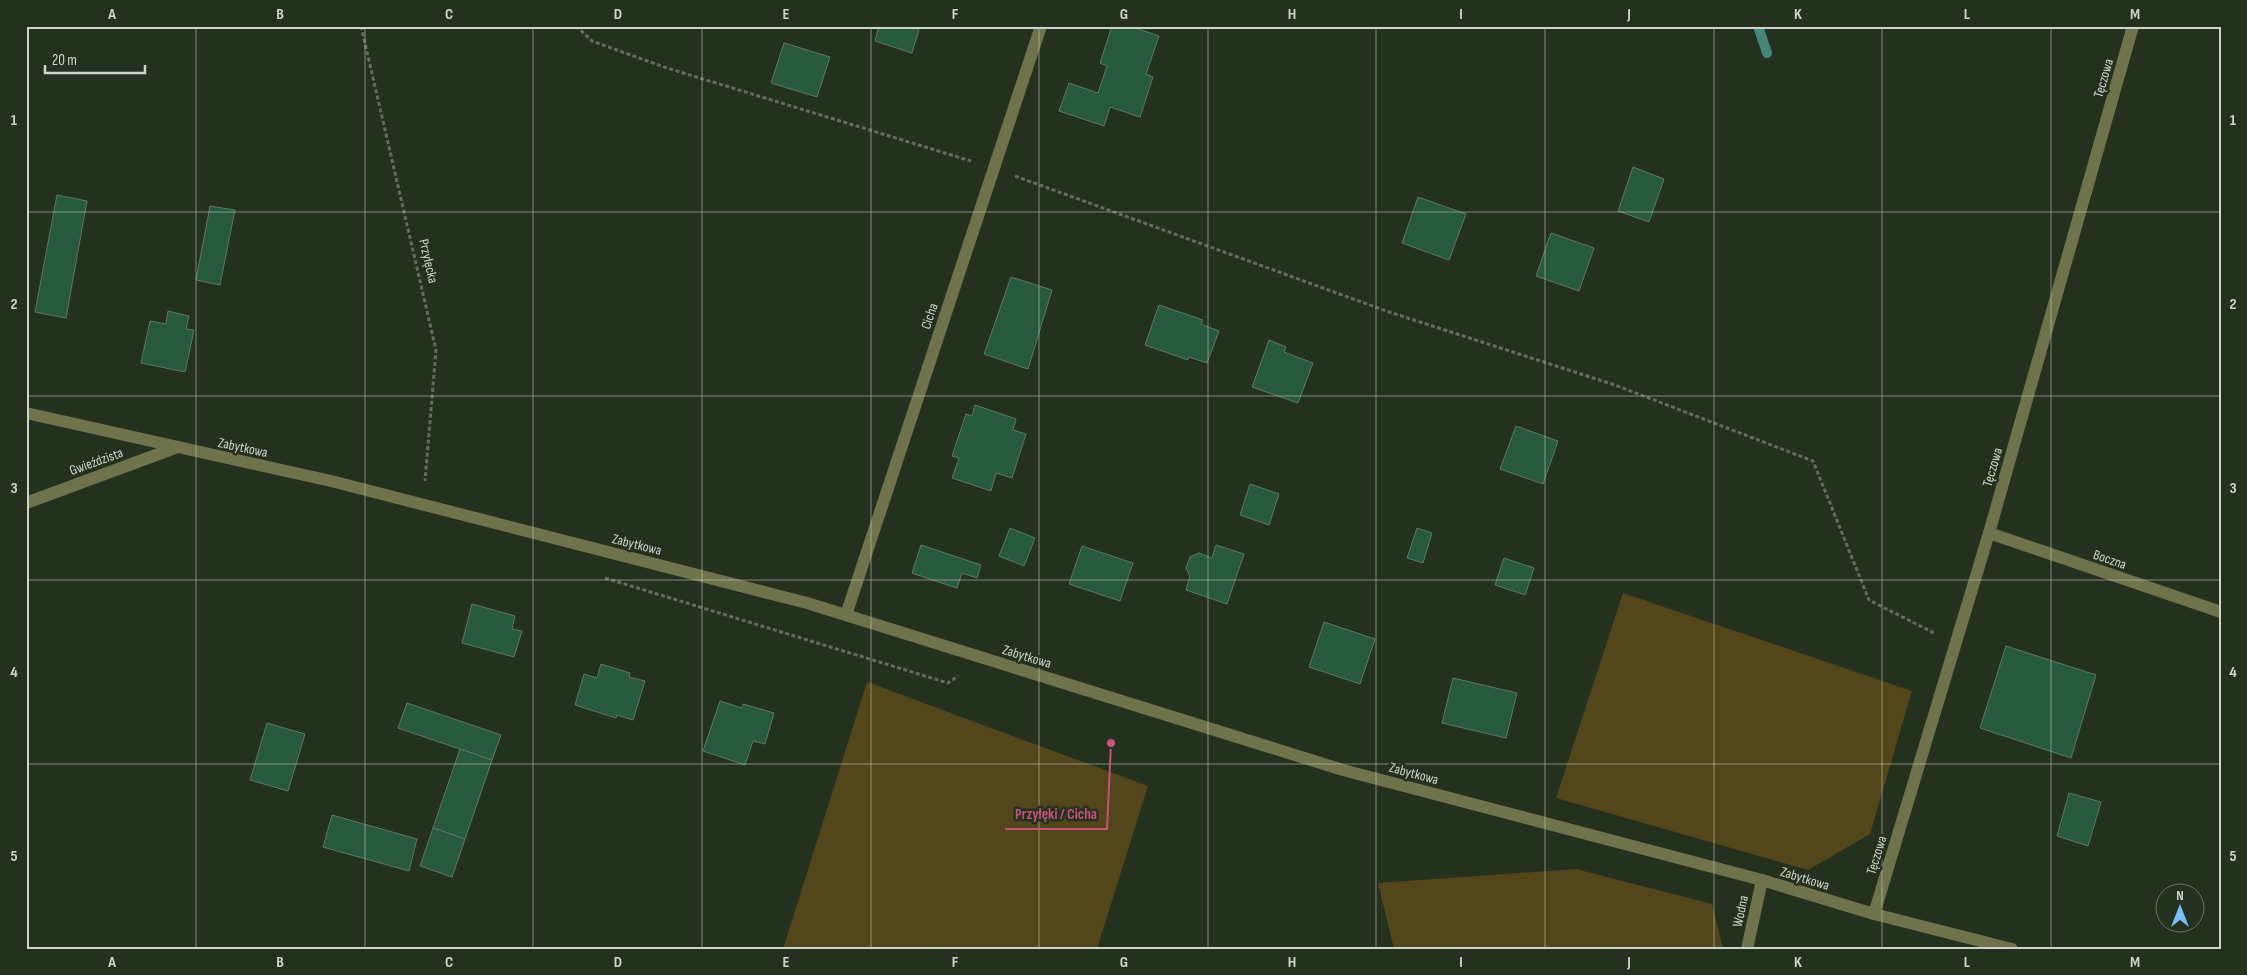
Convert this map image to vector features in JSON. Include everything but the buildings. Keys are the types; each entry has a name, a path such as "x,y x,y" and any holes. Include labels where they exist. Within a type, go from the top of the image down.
{"street":[{"name":"Cicha","path":"846,615 1041,26"},
{"name":"Tęczowa","path":"1874,914 1989,533 2133,26"},
{"name":"Zabytkowa","path":"26,413 175,448 331,481 807,603 1344,770 1762,880 1874,914 2012,949"},
{"name":"Gwieździsta","path":"26,503 175,448"},
{"name":"Boczna","path":"1989,533 2221,612"},
{"name":"Wodna","path":"1747,949 1762,880"}],"path":[{"name":"Przyłęcka","path":"361,26 436,350 423,504"},
{"path":"576,26 592,41 667,68 994,168 1389,312 1615,385 1813,460 1869,600 1956,644"},
{"path":"604,578 948,683 983,658"}],"shaded area":[{"path":"1623,593 1912,691 1870,834 1808,870 1556,798"},
{"path":"867,682 1148,786 1097,949 783,949"},
{"path":"1576,869 1712,904 1723,949 1394,949 1378,883"}],"waterway":[{"path":"1758,26 1767,53"}],"place":[{"name":"Przyłęki / Cicha","path":"1111,743"}]}
